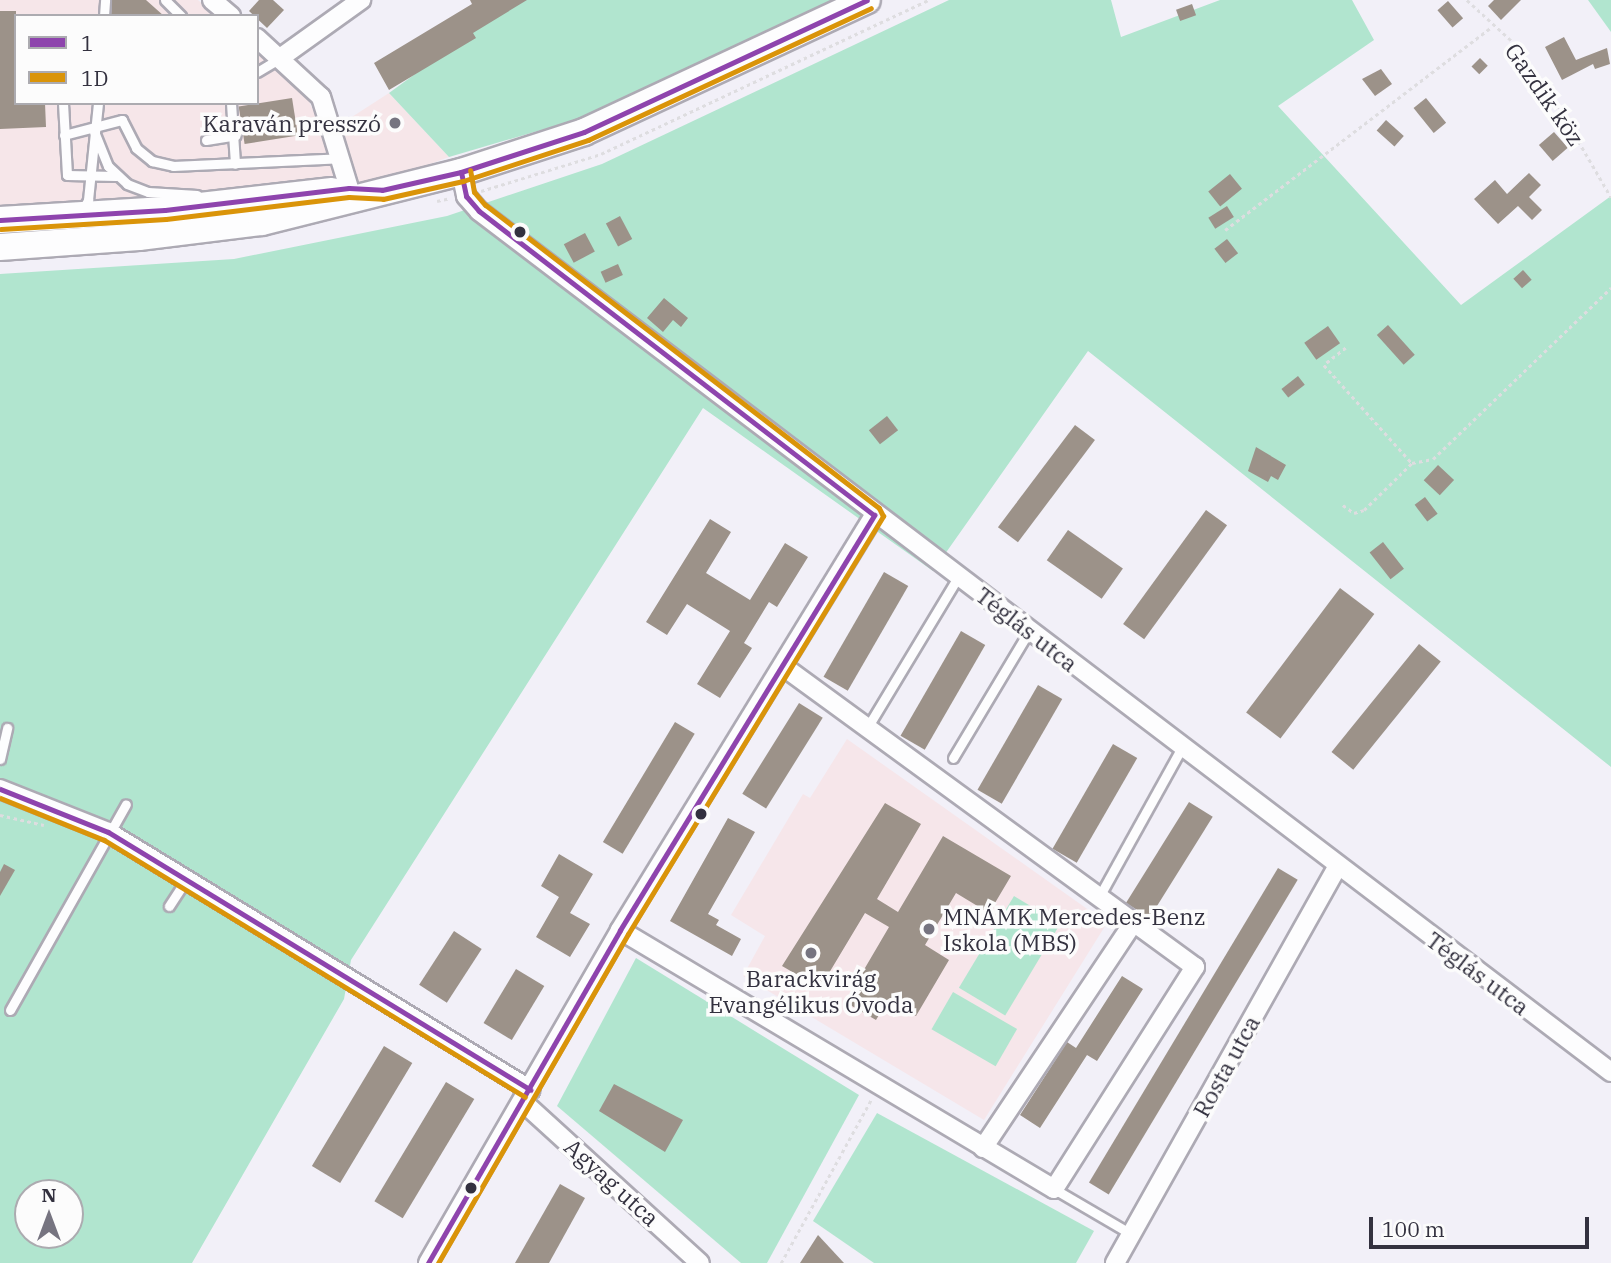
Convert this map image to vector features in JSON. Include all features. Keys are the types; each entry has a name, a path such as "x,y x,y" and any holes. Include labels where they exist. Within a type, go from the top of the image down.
{"main road":[{"path":"0,220 79,217 276,199 349,188 382,190 464,184 584,132 867,0"},
{"path":"0,247 139,237 262,222 382,190"}],"street":[{"path":"212,0 229,14"},
{"path":"280,58 361,0"},
{"path":"259,40 321,97 342,158 349,188"},
{"name":"Téglás utca","path":"464,184 479,211 1337,868 1611,1072"},
{"path":"428,1263 527,1096 620,930 784,667 874,515"},
{"path":"620,930 878,1088 1054,1189 1195,967 865,730 784,667"},
{"name":"Agyag utca","path":"0,789 108,832 527,1096 700,1263"},
{"name":"Rosta utca","path":"1115,1263 1337,868"},
{"path":"983,1148 1133,923"}],"lane":[{"path":"165,0 178,14"},
{"path":"259,71 280,58"},
{"path":"63,105 67,175 92,173 116,176 148,192 276,199"},
{"path":"79,217 88,200 93,129 98,105"},
{"path":"231,105 236,135 236,164"},
{"path":"64,135 122,120 136,148 152,161 173,166 342,158"},
{"path":"93,129 116,176"},
{"path":"206,140 236,135"},
{"path":"865,730 958,577"},
{"path":"953,758 1029,631"},
{"path":"0,759 7,728"},
{"path":"1098,898 1181,749"},
{"path":"10,1010 126,804"},
{"path":"169,906 186,880"},
{"path":"1054,1189 1131,1234"}],"path":[{"path":"464,184 601,154 928,0"},
{"name":"Gazdik köz","path":"1467,0 1491,27 1513,42 1568,122 1611,197"},
{"path":"1225,230 1491,27"},
{"path":"1343,505 1353,513 1364,510 1412,463 1433,459 1611,288"},
{"path":"1346,348 1324,365 1412,463"},
{"path":"0,815 53,827"},
{"path":"781,1263 878,1088"}],"shaded area":[{"path":"0,0 198,0 214,14 14,14 14,105 259,105 259,52 304,90 324,135 389,93 449,157 384,181 0,210"},
{"name":"MNÁMK Mercedes-Benz Iskola (MBS)","path":"847,739 1107,923 984,1120 743,976 765,936 731,915 803,794 810,798"}],"green space":[{"path":"517,0 836,0 582,118 449,157 389,93"},
{"path":"949,0 1111,0 1121,37 1220,0 1352,0 1374,40 1278,106 1461,305 1611,196 1611,767 1088,351 933,571 703,408 351,960 344,999 192,1263 0,1263 0,274 234,259 447,216 602,164"},
{"path":"1588,0 1611,0 1611,32"},
{"path":"1014,896 1060,924 1005,1016 959,988"},
{"path":"636,958 859,1095 767,1263 741,1263 557,1106"},
{"path":"953,992 1017,1029 996,1066 932,1029"},
{"path":"877,1113 1094,1231 1076,1263 874,1263 813,1221"}],"building":[{"path":"112,0 146,0 162,14 111,14"},
{"path":"259,0 273,0 284,10 267,28 259,20 259,14 249,11"},
{"path":"470,0 527,0 473,33 476,38 389,90 374,63 472,4"},
{"path":"1494,0 1521,0 1501,20 1488,6"},
{"path":"1448,1 1463,18 1453,28 1437,10"},
{"path":"1192,4 1196,15 1180,21 1176,10"},
{"path":"0,11 16,11 14,105 45,105 46,127 0,129"},
{"path":"1564,37 1576,60 1607,48 1610,64 1595,69 1593,64 1562,80 1545,47"},
{"path":"1480,58 1488,66 1479,74 1472,66"},
{"path":"1381,69 1392,84 1375,96 1362,79"},
{"path":"292,98 298,136 245,144 239,106"},
{"path":"1426,98 1446,123 1434,133 1414,108"},
{"path":"1386,120 1404,136 1394,146 1377,130"},
{"path":"1554,132 1568,148 1553,161 1539,145"},
{"path":"1529,173 1541,185 1529,197 1542,210 1532,220 1518,206 1498,224 1474,199 1495,180 1507,194"},
{"path":"1230,174 1242,189 1220,206 1208,192"},
{"path":"1227,206 1234,217 1215,229 1208,218"},
{"path":"620,216 632,239 618,246 606,224"},
{"path":"585,233 595,252 574,263 564,244"},
{"path":"1227,239 1238,253 1225,263 1214,249"},
{"path":"618,264 623,275 606,283 601,272"},
{"path":"1523,270 1532,280 1522,288 1513,279"},
{"path":"664,298 688,318 681,327 673,320 663,332 647,318"},
{"path":"1388,325 1415,355 1404,365 1377,335"},
{"path":"1328,326 1340,343 1316,360 1304,343"},
{"path":"1298,376 1305,385 1288,398 1281,389"},
{"path":"887,416 898,430 880,444 869,430"},
{"path":"1075,425 1095,440 1018,542 998,527"},
{"path":"1256,447 1286,465 1278,480 1271,476 1268,482 1248,471"},
{"path":"1438,465 1454,480 1440,495 1424,480"},
{"path":"1425,497 1438,514 1427,522 1415,505"},
{"path":"1206,510 1227,525 1144,639 1123,624"},
{"path":"710,519 731,532 706,573 750,600 785,543 808,557 777,607 769,602 744,643 752,648 720,698 697,684 730,631 687,604 667,635 646,622"},
{"path":"1068,530 1123,568 1102,599 1047,560"},
{"path":"1383,542 1404,569 1391,579 1370,552"},
{"path":"884,572 908,586 848,691 824,677"},
{"path":"1340,588 1374,614 1280,738 1246,713"},
{"path":"961,631 985,645 925,750 900,736"},
{"path":"1419,644 1441,662 1353,770 1332,752"},
{"path":"1038,685 1062,699 1002,804 978,790"},
{"path":"799,703 823,718 766,809 742,794"},
{"path":"675,722 695,734 623,854 603,842"},
{"path":"1113,744 1137,758 1077,863 1052,849"},
{"path":"1189,802 1213,817 1150,918 1126,903"},
{"path":"885,803 921,824 877,899 898,912 943,836 1011,876 989,913 956,893 925,945 949,960 916,1016 888,1000 876,1020 845,1002 889,927 865,913 820,988 782,966"},
{"path":"728,818 755,832 708,914 719,920 716,925 741,939 732,956 670,921"},
{"path":"559,854 593,874 570,913 590,924 570,957 536,937 559,897 541,886"},
{"path":"4,864 15,870 0,896 0,872"},
{"path":"1278,868 1298,880 1109,1194 1089,1183"},
{"path":"454,931 482,949 447,1003 419,985"},
{"path":"516,969 544,986 512,1040 484,1023"},
{"path":"1122,976 1143,989 1097,1061 1087,1055 1040,1128 1020,1115 1067,1042 1076,1048"},
{"path":"384,1046 412,1063 340,1183 312,1166"},
{"path":"446,1082 474,1099 403,1218 374,1201"},
{"path":"614,1084 683,1120 665,1152 599,1111"},
{"path":"560,1184 585,1198 549,1263 515,1263"},
{"path":"818,1235 844,1263 800,1263"}],"transit line":[{"name":"1","path":"0,220 165,210 349,188 382,190 461,172 584,132 867,0"},
{"name":"1D","path":"1,229 166,219 349,197 383,199 463,181 588,140 871,8"},
{"name":"1D","path":"438,1263 628,934 883,516 879,508 485,205 474,192 470,170"},
{"name":"1","path":"461,172 466,196 479,211 874,515"},
{"name":"1","path":"428,1263 620,930 874,515"},
{"name":"1","path":"0,789 108,832 530,1090"},
{"name":"1D","path":"0,798 104,840 525,1097"}],"place":[{"name":"Karaván presszó","path":"395,123"},
{"name":"MNÁMK Mercedes-Benz Iskola (MBS)","path":"929,929"},
{"name":"Barackvirág Evangélikus Óvoda","path":"811,953"}]}
